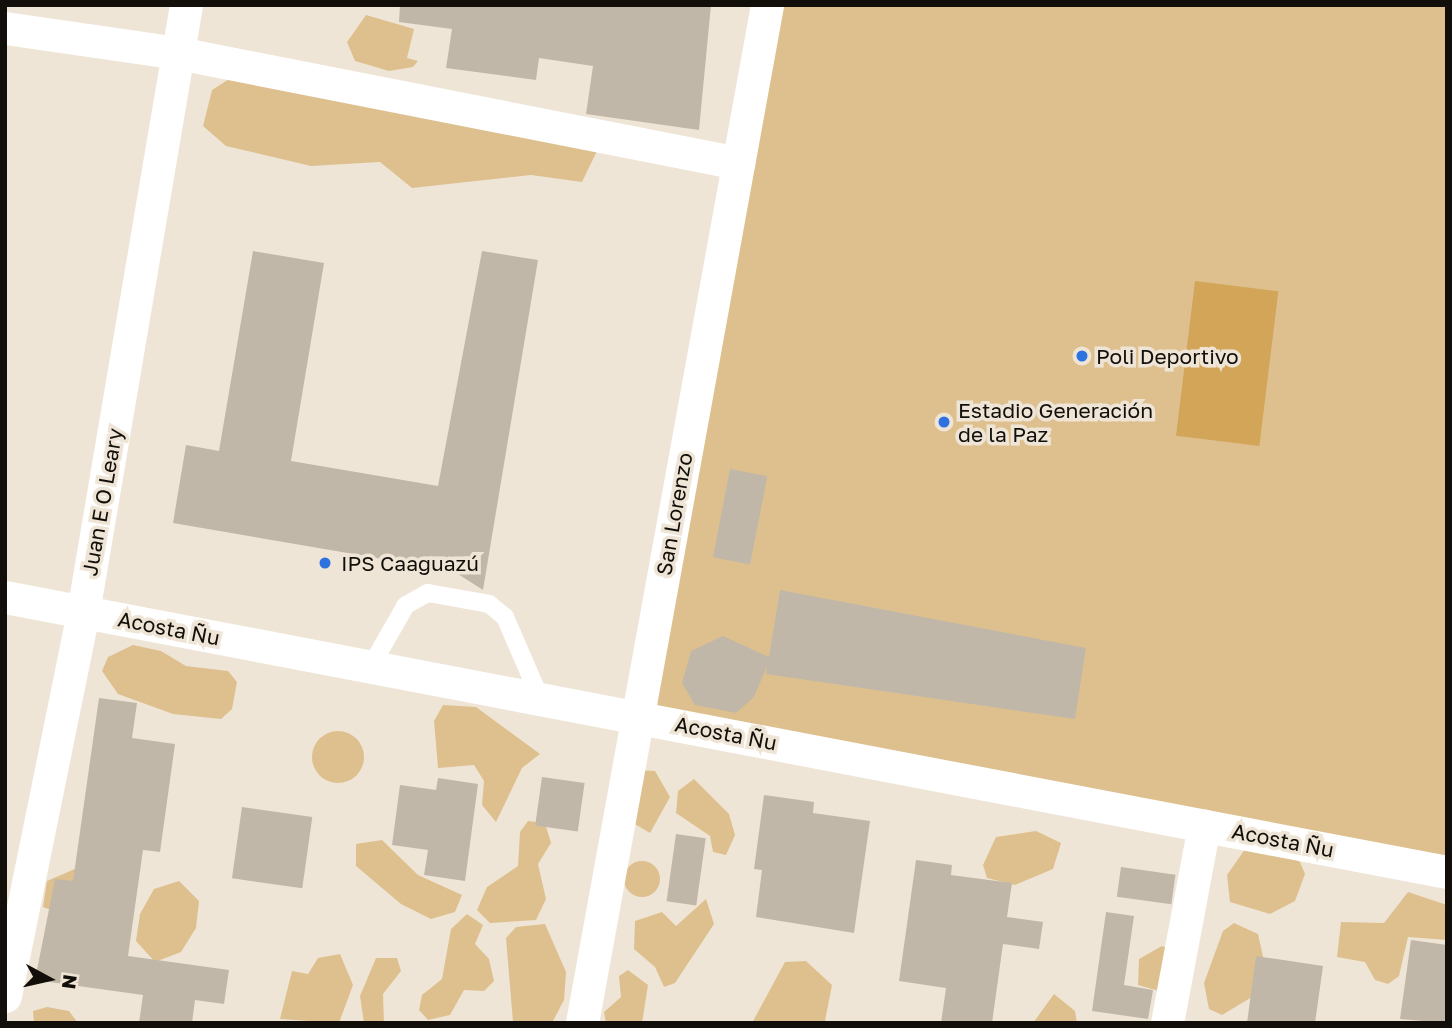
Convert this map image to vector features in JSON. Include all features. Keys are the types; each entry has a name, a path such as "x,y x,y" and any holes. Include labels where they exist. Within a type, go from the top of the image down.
{"street":[{"name":"Juan E O Leary","path":"5,996 83,612 186,5"},
{"name":"San Lorenzo","path":"582,1023 767,5"},
{"path":"5,28 178,53 738,163"},
{"name":"Acosta Ñu","path":"5,597 1447,872"},
{"path":"1167,1023 1204,825"}],"lane":[{"path":"370,666 406,605 428,593 489,604 505,617 540,698"}],"shaded area":[{"name":"Poli Deportivo","path":"777,5 1447,5 1447,868 656,706"},
{"path":"366,15 414,29 407,58 418,61 413,67 389,71 355,61 347,42"},
{"path":"240,72 597,151 582,182 531,175 412,188 380,162 311,166 226,146 203,126 212,90"},
{"path":"1195,281 1278,291 1259,446 1176,436"},
{"path":"133,645 161,651 186,666 228,671 237,682 232,709 221,719 173,714 118,694 102,671 108,657"},
{"path":"443,705 476,707 540,754 522,768 496,822 482,805 484,781 474,765 438,768 434,721"},
{"path":"338,731 348,733 356,739 362,747 362,767 356,775 348,781 338,783 328,781 320,775 314,767 312,757 314,747 320,739 328,733"},
{"path":"634,770 655,771 670,797 650,833 628,820"},
{"path":"694,779 729,814 735,835 726,855 713,852 710,836 676,813 678,791"},
{"path":"528,821 545,823 551,843 538,864 546,899 536,920 490,923 477,910 487,887 518,866 520,832"},
{"path":"1036,831 1061,843 1053,869 1015,885 987,878 983,865 996,837"},
{"path":"382,840 418,875 462,895 455,912 431,919 401,904 356,866 356,844"},
{"path":"1250,842 1277,847 1300,862 1305,874 1295,901 1270,914 1230,902 1227,875"},
{"path":"642,861 655,866 660,879 655,892 642,897 629,892 624,879 629,866"},
{"path":"84,865 57,912 43,907 47,881"},
{"path":"179,881 199,901 196,928 181,952 155,962 136,941 140,914 154,889"},
{"path":"1408,892 1447,905 1447,940 1408,937 1399,976 1388,984 1375,980 1365,962 1337,957 1341,922 1384,923"},
{"path":"706,899 714,924 675,983 664,987 655,967 634,949 635,921 662,912 676,926"},
{"path":"467,914 483,925 475,944 489,959 494,981 484,991 464,990 450,1015 428,1020 419,1010 422,995 442,979 451,929"},
{"path":"1234,923 1258,934 1264,961 1252,997 1222,1015 1209,1009 1204,983 1223,931"},
{"path":"545,924 566,972 564,1000 552,1023 513,1022 506,938 516,927"},
{"path":"1162,946 1169,949 1159,991 1138,985 1139,959"},
{"path":"340,954 353,985 339,1023 280,1019 292,971 308,974 318,958"},
{"path":"376,958 397,958 401,971 383,994 384,1023 364,1023 360,996"},
{"path":"806,961 832,985 825,1021 752,1023 785,962"},
{"path":"628,970 648,985 642,1023 606,1023 604,1012 621,997 619,976"},
{"path":"1054,994 1075,1011 1077,1023 1033,1023"},
{"path":"47,1007 69,1011 78,1023 34,1023 33,1011"}],"building":[{"path":"400,5 711,5 699,130 586,114 593,66 539,58 536,80 446,68 452,29 399,22"},
{"path":"253,251 324,263 291,461 438,486 482,251 538,260 483,590 458,574 424,566 173,523 186,445 219,451"},
{"path":"730,469 767,476 750,565 713,557"},
{"path":"780,590 1086,648 1075,719 766,674 767,666 754,697 736,713 695,705 682,683 691,651 723,636 769,657"},
{"path":"99,698 137,703 132,738 175,744 160,852 143,850 128,956 229,970 224,1004 195,1000 192,1023 139,1023 143,995 35,980 55,879 73,881"},
{"path":"542,777 585,783 578,832 535,826"},
{"path":"438,778 478,784 465,881 424,875 428,850 392,845 400,785 436,790"},
{"path":"764,795 814,802 813,813 870,821 854,933 756,917 762,870 754,869"},
{"path":"242,807 312,817 302,888 232,878"},
{"path":"676,834 706,838 696,906 667,901"},
{"path":"916,860 952,865 951,875 1012,883 1007,917 1043,922 1039,949 1003,944 992,1023 941,1023 946,988 899,981"},
{"path":"1121,867 1175,875 1171,904 1117,897"},
{"path":"1106,912 1134,916 1124,985 1153,990 1148,1019 1092,1011"},
{"path":"1411,940 1447,945 1447,1023 1400,1019"},
{"path":"1256,956 1323,966 1315,1023 1247,1023"}],"place":[{"name":"Poli Deportivo","path":"1082,356"},
{"name":"Estadio Generación de la Paz","path":"944,422"},
{"name":"IPS Caaguazú","path":"325,563"}]}
